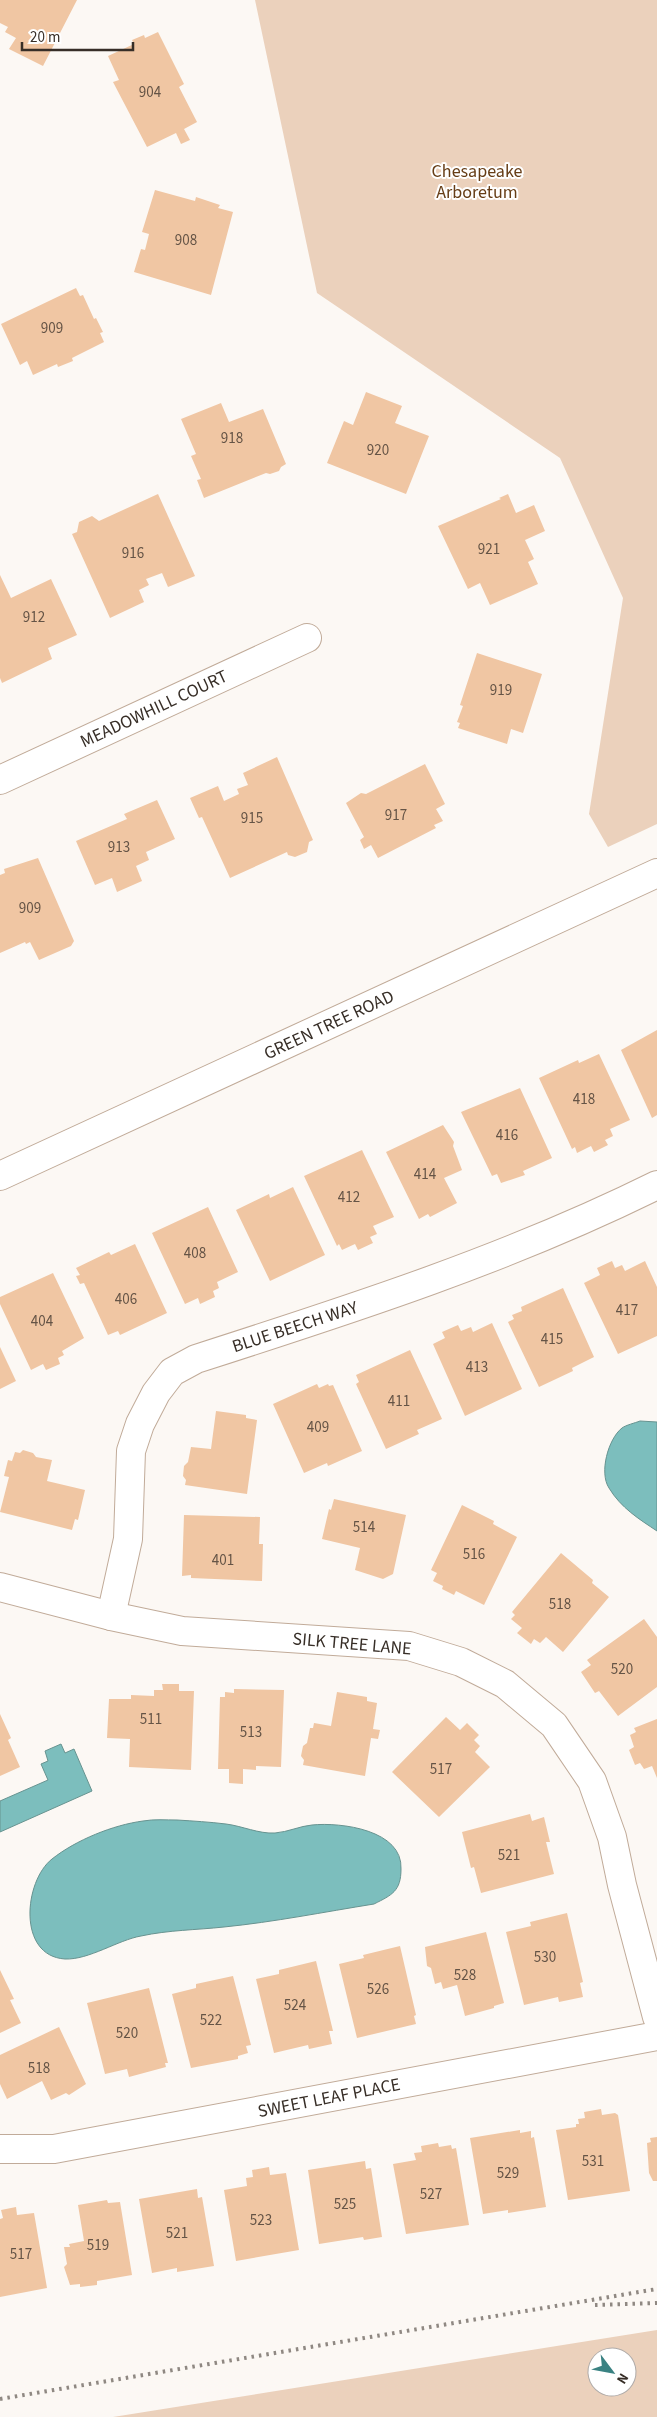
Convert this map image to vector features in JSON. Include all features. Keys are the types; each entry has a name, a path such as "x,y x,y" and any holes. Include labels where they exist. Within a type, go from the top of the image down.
{"street":[{"name":"MEADOWHILL COURT","path":"0,780 307,638"},
{"name":"GREEN TREE ROAD","path":"0,1176 657,874"},
{"name":"BLUE BEECH WAY","path":"111,1616 128,1539 132,1451 140,1424 156,1393 172,1372 196,1359 360,1306 523,1244 657,1185"},
{"name":"SILK TREE LANE","path":"0,1587 111,1616 182,1631 409,1646 461,1662 504,1684 554,1725 592,1781 612,1837 622,1885 657,2017"},
{"name":"SWEET LEAF PLACE","path":"0,2150 54,2149 657,2036"}],"green space":[{"name":"Chesapeake Arboretum","path":"255,0 657,0 657,824 608,847 589,814 623,598 560,458 317,293"},
{"path":"657,2330 657,2417 113,2417"}],"water":[{"path":"640,1421 657,1422 657,1531 619,1501 606,1482 606,1456 613,1440 624,1427"},
{"path":"61,1744 65,1753 74,1749 92,1791 0,1832 0,1801 48,1780 41,1764 48,1761 45,1751"},
{"path":"147,1820 177,1820 226,1824 269,1833 324,1824 353,1827 381,1837 392,1845 399,1856 401,1876 394,1891 386,1898 374,1904 262,1922 151,1934 132,1938 94,1953 74,1958 65,1959 50,1955 39,1945 32,1932 31,1900 35,1883 43,1869 52,1859 83,1840 107,1830"}],"building":[{"path":"0,0 77,0 43,66 9,49 16,38 5,32 8,27 0,23"},
{"path":"158,32 184,84 179,87 197,122 184,129 190,140 181,144 176,133 147,147 113,82 119,80 108,56 134,44 132,40 144,35 145,38"},
{"path":"155,190 195,201 196,197 220,205 218,208 233,212 211,295 134,272 141,249 145,250 149,234 142,232"},
{"path":"76,288 80,296 83,295 94,319 96,318 103,332 100,333 104,342 72,358 73,361 58,367 57,364 33,375 27,361 20,365 1,324"},
{"path":"366,392 402,406 395,423 429,436 406,494 327,463 344,421 353,425"},
{"path":"221,403 229,422 263,409 286,464 279,471 270,474 266,473 204,498 197,480 201,479 191,456 196,454 181,419"},
{"path":"158,494 195,576 168,587 162,573 146,579 149,585 139,590 144,602 110,618 72,534 77,532 79,522 92,516 99,521"},
{"path":"508,494 516,513 534,505 545,531 525,540 534,559 528,562 538,584 490,605 480,583 468,589 438,526 501,499 499,498"},
{"path":"0,575 11,598 51,579 77,635 48,648 52,659 2,683 0,678"},
{"path":"477,653 542,674 523,733 511,729 507,744 458,728 460,723 457,722 463,706 460,705"},
{"path":"277,757 313,840 309,842 307,852 295,857 288,855 287,852 230,878 202,817 199,818 190,798 218,786 224,801 239,794 237,789 248,785 243,773"},
{"path":"425,764 445,804 436,809 443,821 434,825 436,828 378,858 371,845 364,849 360,840 364,837 346,803 361,793 366,794"},
{"path":"157,800 175,839 146,852 149,860 136,866 142,881 117,892 112,878 95,885 76,841 127,819 124,814"},
{"path":"38,858 74,941 71,946 39,960 30,942 26,944 25,942 0,953 0,875 5,873 4,869"},
{"path":"657,1030 657,1115 652,1118 621,1050"},
{"path":"599,1054 630,1120 610,1129 613,1136 605,1140 608,1145 594,1152 591,1146 577,1153 575,1147 572,1149 539,1078 578,1060 579,1063"},
{"path":"520,1088 552,1158 523,1171 525,1175 501,1183 497,1174 492,1176 461,1112"},
{"path":"443,1125 454,1142 453,1146 462,1170 444,1178 457,1203 430,1217 428,1214 419,1219 386,1152"},
{"path":"362,1150 394,1217 373,1226 377,1234 370,1237 373,1243 358,1250 355,1244 342,1250 339,1244 337,1246 304,1176"},
{"path":"293,1187 325,1255 270,1281 236,1210 269,1194 270,1198"},
{"path":"208,1207 238,1272 217,1282 219,1288 213,1291 215,1297 200,1304 198,1298 185,1304 152,1233"},
{"path":"135,1244 167,1313 120,1335 118,1331 108,1335 84,1283 80,1284 76,1276 80,1275 76,1268 109,1252 111,1255"},
{"path":"612,1261 615,1268 622,1265 625,1271 645,1261 657,1287 657,1336 618,1354 584,1283 600,1275 597,1268"},
{"path":"53,1273 84,1338 62,1351 64,1355 58,1358 60,1364 46,1370 43,1364 31,1370 0,1304 0,1297"},
{"path":"563,1288 594,1357 572,1368 573,1371 539,1387 508,1322 514,1319 512,1315 522,1311 521,1307"},
{"path":"492,1323 522,1389 465,1416 433,1344 445,1338 442,1332 458,1325 461,1331 471,1327 473,1332"},
{"path":"0,1347 16,1381 0,1389"},
{"path":"410,1350 442,1419 417,1430 419,1434 386,1449 356,1384 359,1382 356,1375"},
{"path":"317,1384 319,1388 328,1384 329,1386 333,1385 362,1451 328,1466 327,1463 304,1473 273,1404"},
{"path":"216,1411 246,1415 246,1418 257,1420 247,1494 185,1485 186,1480 183,1476 184,1466 188,1462 191,1447 211,1449"},
{"path":"23,1450 33,1453 36,1457 52,1460 47,1481 85,1490 78,1520 75,1519 72,1530 0,1512 9,1477 4,1476 8,1460 12,1461 15,1452 20,1453"},
{"path":"334,1499 406,1515 393,1574 383,1579 355,1570 360,1548 322,1539 329,1509 331,1510"},
{"path":"462,1505 494,1521 493,1524 517,1537 484,1605 456,1591 454,1595 442,1589 443,1586 433,1581 437,1573 431,1570"},
{"path":"184,1515 260,1517 259,1544 263,1544 262,1581 191,1578 191,1575 182,1576"},
{"path":"561,1553 593,1580 592,1583 609,1597 563,1652 546,1637 540,1643 534,1639 531,1644 517,1633 522,1628 511,1619 515,1615 512,1612"},
{"path":"644,1619 657,1637 657,1687 618,1716 599,1691 595,1693 581,1672 591,1665 587,1660"},
{"path":"162,1684 179,1684 179,1691 194,1691 191,1770 129,1767 130,1739 107,1738 109,1699 131,1699 131,1695 154,1696 154,1690 163,1690"},
{"path":"234,1689 284,1690 281,1767 256,1766 256,1770 243,1769 243,1784 229,1783 229,1769 218,1769 220,1697 225,1697 225,1692 234,1693"},
{"path":"337,1692 367,1697 367,1701 377,1703 373,1729 380,1730 378,1739 371,1738 365,1776 303,1765 304,1760 301,1756 303,1746 307,1743 310,1728 313,1728 314,1723 331,1726"},
{"path":"0,1714 11,1738 8,1740 20,1767 0,1776"},
{"path":"446,1717 460,1730 467,1723 479,1735 474,1740 480,1746 475,1752 490,1767 439,1817 392,1772"},
{"path":"657,1719 657,1778 652,1766 644,1769 640,1763 635,1765 629,1750 634,1747 630,1735 636,1732 634,1728"},
{"path":"530,1814 532,1821 544,1817 550,1842 546,1842 554,1874 481,1893 474,1867 471,1868 462,1832"},
{"path":"567,1913 583,1982 580,1983 583,1997 559,2002 558,1997 524,2005 506,1932 531,1926 530,1922"},
{"path":"486,1932 504,2003 494,2006 494,2008 465,2016 457,1985 443,1989 441,1982 435,1984 431,1968 427,1966 425,1947"},
{"path":"400,1946 416,2015 414,2016 416,2024 357,2038 339,1964 364,1958 363,1955"},
{"path":"316,1961 333,2031 329,2031 332,2044 309,2049 308,2045 274,2053 256,1979 279,1974 279,1970"},
{"path":"0,1970 14,1999 10,2000 21,2023 0,2033"},
{"path":"233,1976 251,2045 246,2046 248,2053 238,2056 238,2059 191,2068 172,1994 196,1988 196,1984"},
{"path":"149,1988 168,2063 165,2063 166,2067 129,2077 127,2069 105,2074 87,2003"},
{"path":"59,2027 86,2084 69,2095 66,2093 51,2100 42,2081 7,2099 0,2084 0,2055"},
{"path":"601,2109 602,2115 615,2113 618,2115 630,2191 568,2200 556,2130 576,2127 576,2124 579,2124 578,2119 585,2118 584,2112"},
{"path":"520,2130 520,2133 531,2131 531,2138 534,2137 546,2207 508,2213 508,2210 483,2214 470,2138"},
{"path":"657,2137 657,2181 653,2181 649,2173 647,2143 651,2142 650,2138"},
{"path":"438,2143 439,2147 451,2145 452,2149 456,2148 469,2225 406,2234 393,2164 416,2160 414,2153 422,2152 421,2146"},
{"path":"365,2161 366,2169 371,2168 382,2237 364,2240 363,2237 319,2244 308,2170"},
{"path":"269,2167 270,2175 286,2173 299,2250 236,2261 224,2190 247,2186 246,2178 253,2177 252,2170"},
{"path":"197,2189 198,2198 202,2197 214,2266 177,2272 177,2268 152,2273 139,2199"},
{"path":"107,2200 108,2203 120,2202 132,2275 97,2281 97,2285 80,2287 80,2284 70,2285 64,2267 67,2264 64,2247 70,2247 69,2244 84,2241 78,2205"},
{"path":"16,2207 17,2215 34,2213 47,2288 0,2297 0,2219 3,2218 1,2210"}],"railway":[{"path":"0,2399 657,2289"},
{"path":"595,2305 657,2303"}]}
